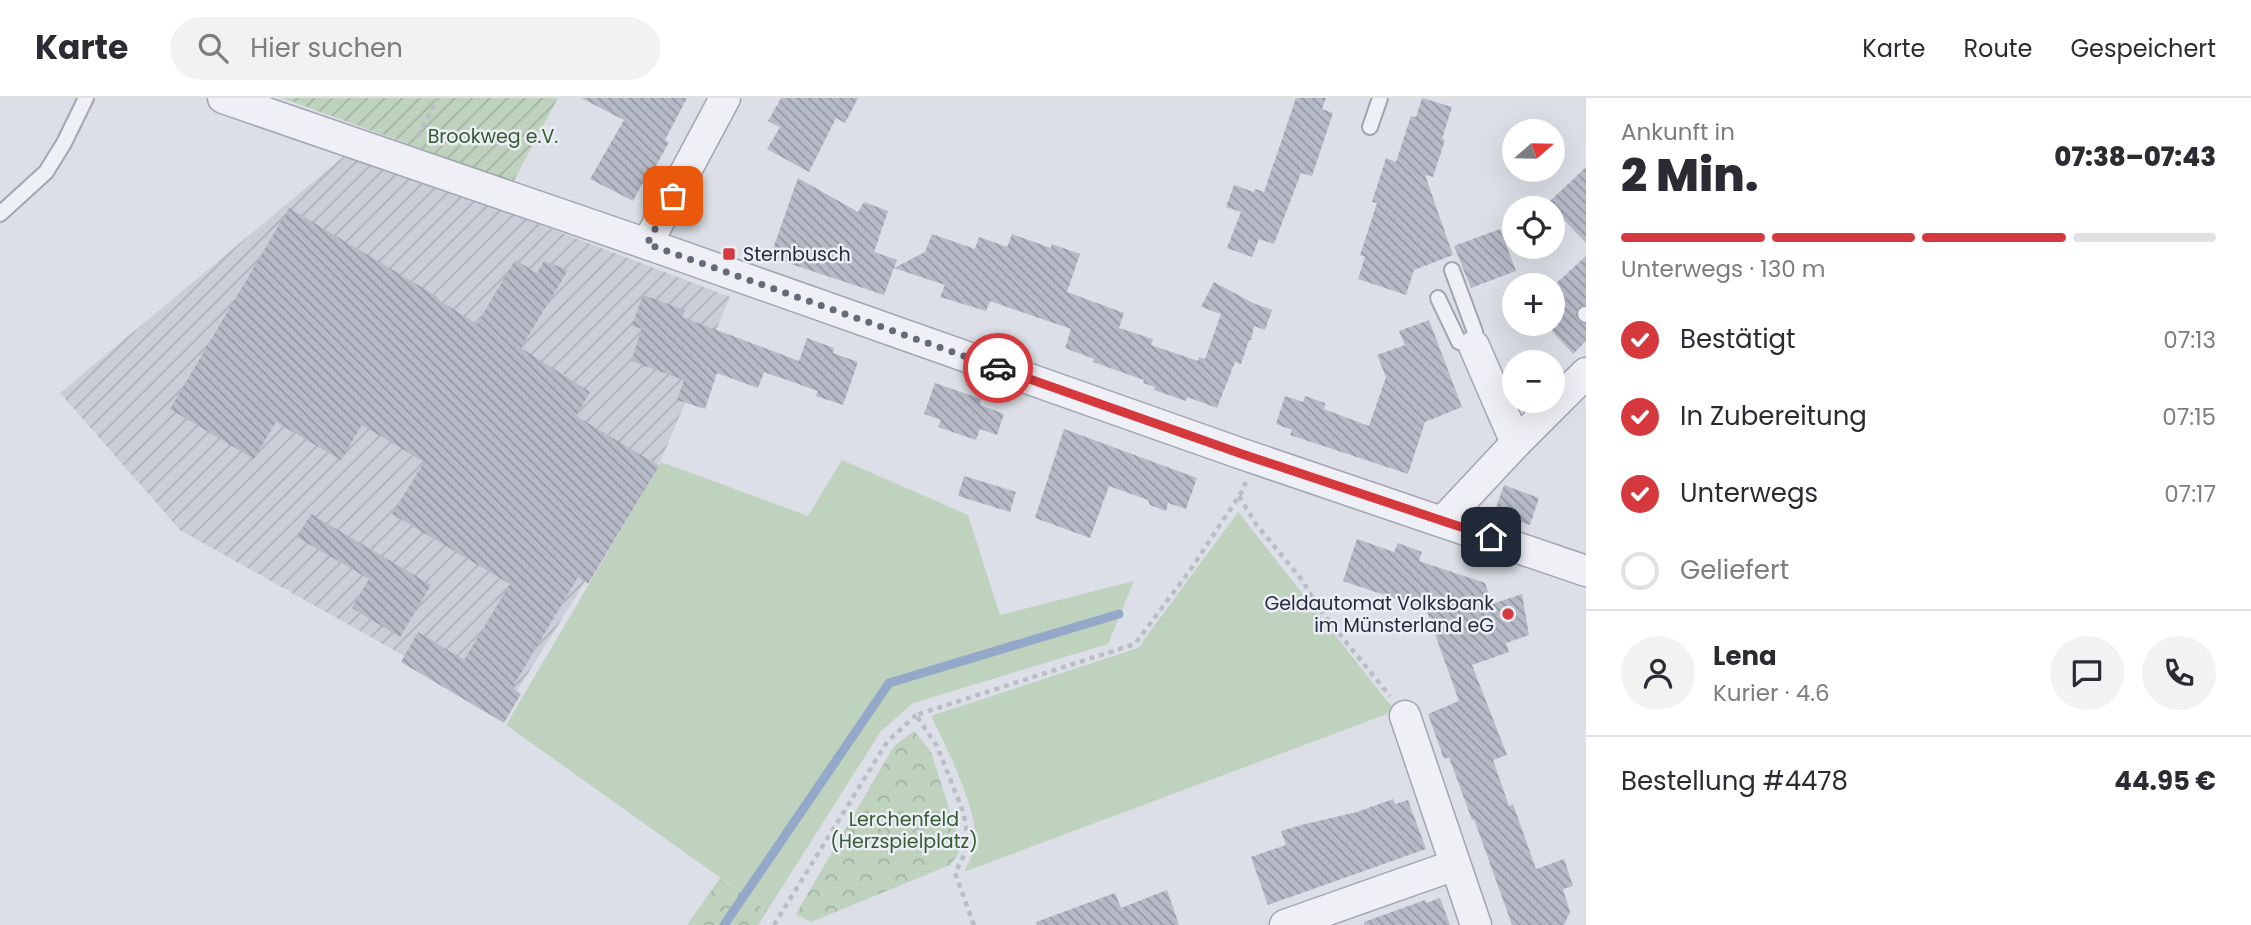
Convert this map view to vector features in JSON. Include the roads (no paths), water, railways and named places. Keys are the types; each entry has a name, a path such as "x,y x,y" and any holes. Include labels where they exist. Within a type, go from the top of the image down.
{"street":[{"path":"223,98 1242,454 1586,571"},
{"path":"647,244 724,98"},
{"path":"1474,346 1516,443"},
{"path":"1443,521 1586,373"},
{"path":"1405,716 1476,925"},
{"path":"1284,925 1455,865"}],"lane":[{"path":"0,214 46,172 86,98"},
{"path":"1370,127 1380,98"},
{"path":"1438,298 1459,342 1474,346 1475,332 1452,270"}],"waterway":[{"path":"724,925 889,683 1119,614"}],"place":[{"name":"Sternbusch","path":"729,254"},
{"name":"Geldautomat Volksbank im Münsterland eG","path":"1508,614"}],"park label":[{"name":"Brookweg e.V.","path":"493,136"},
{"name":"Lerchenfeld (Herzspielplatz)","path":"904,830"}]}
